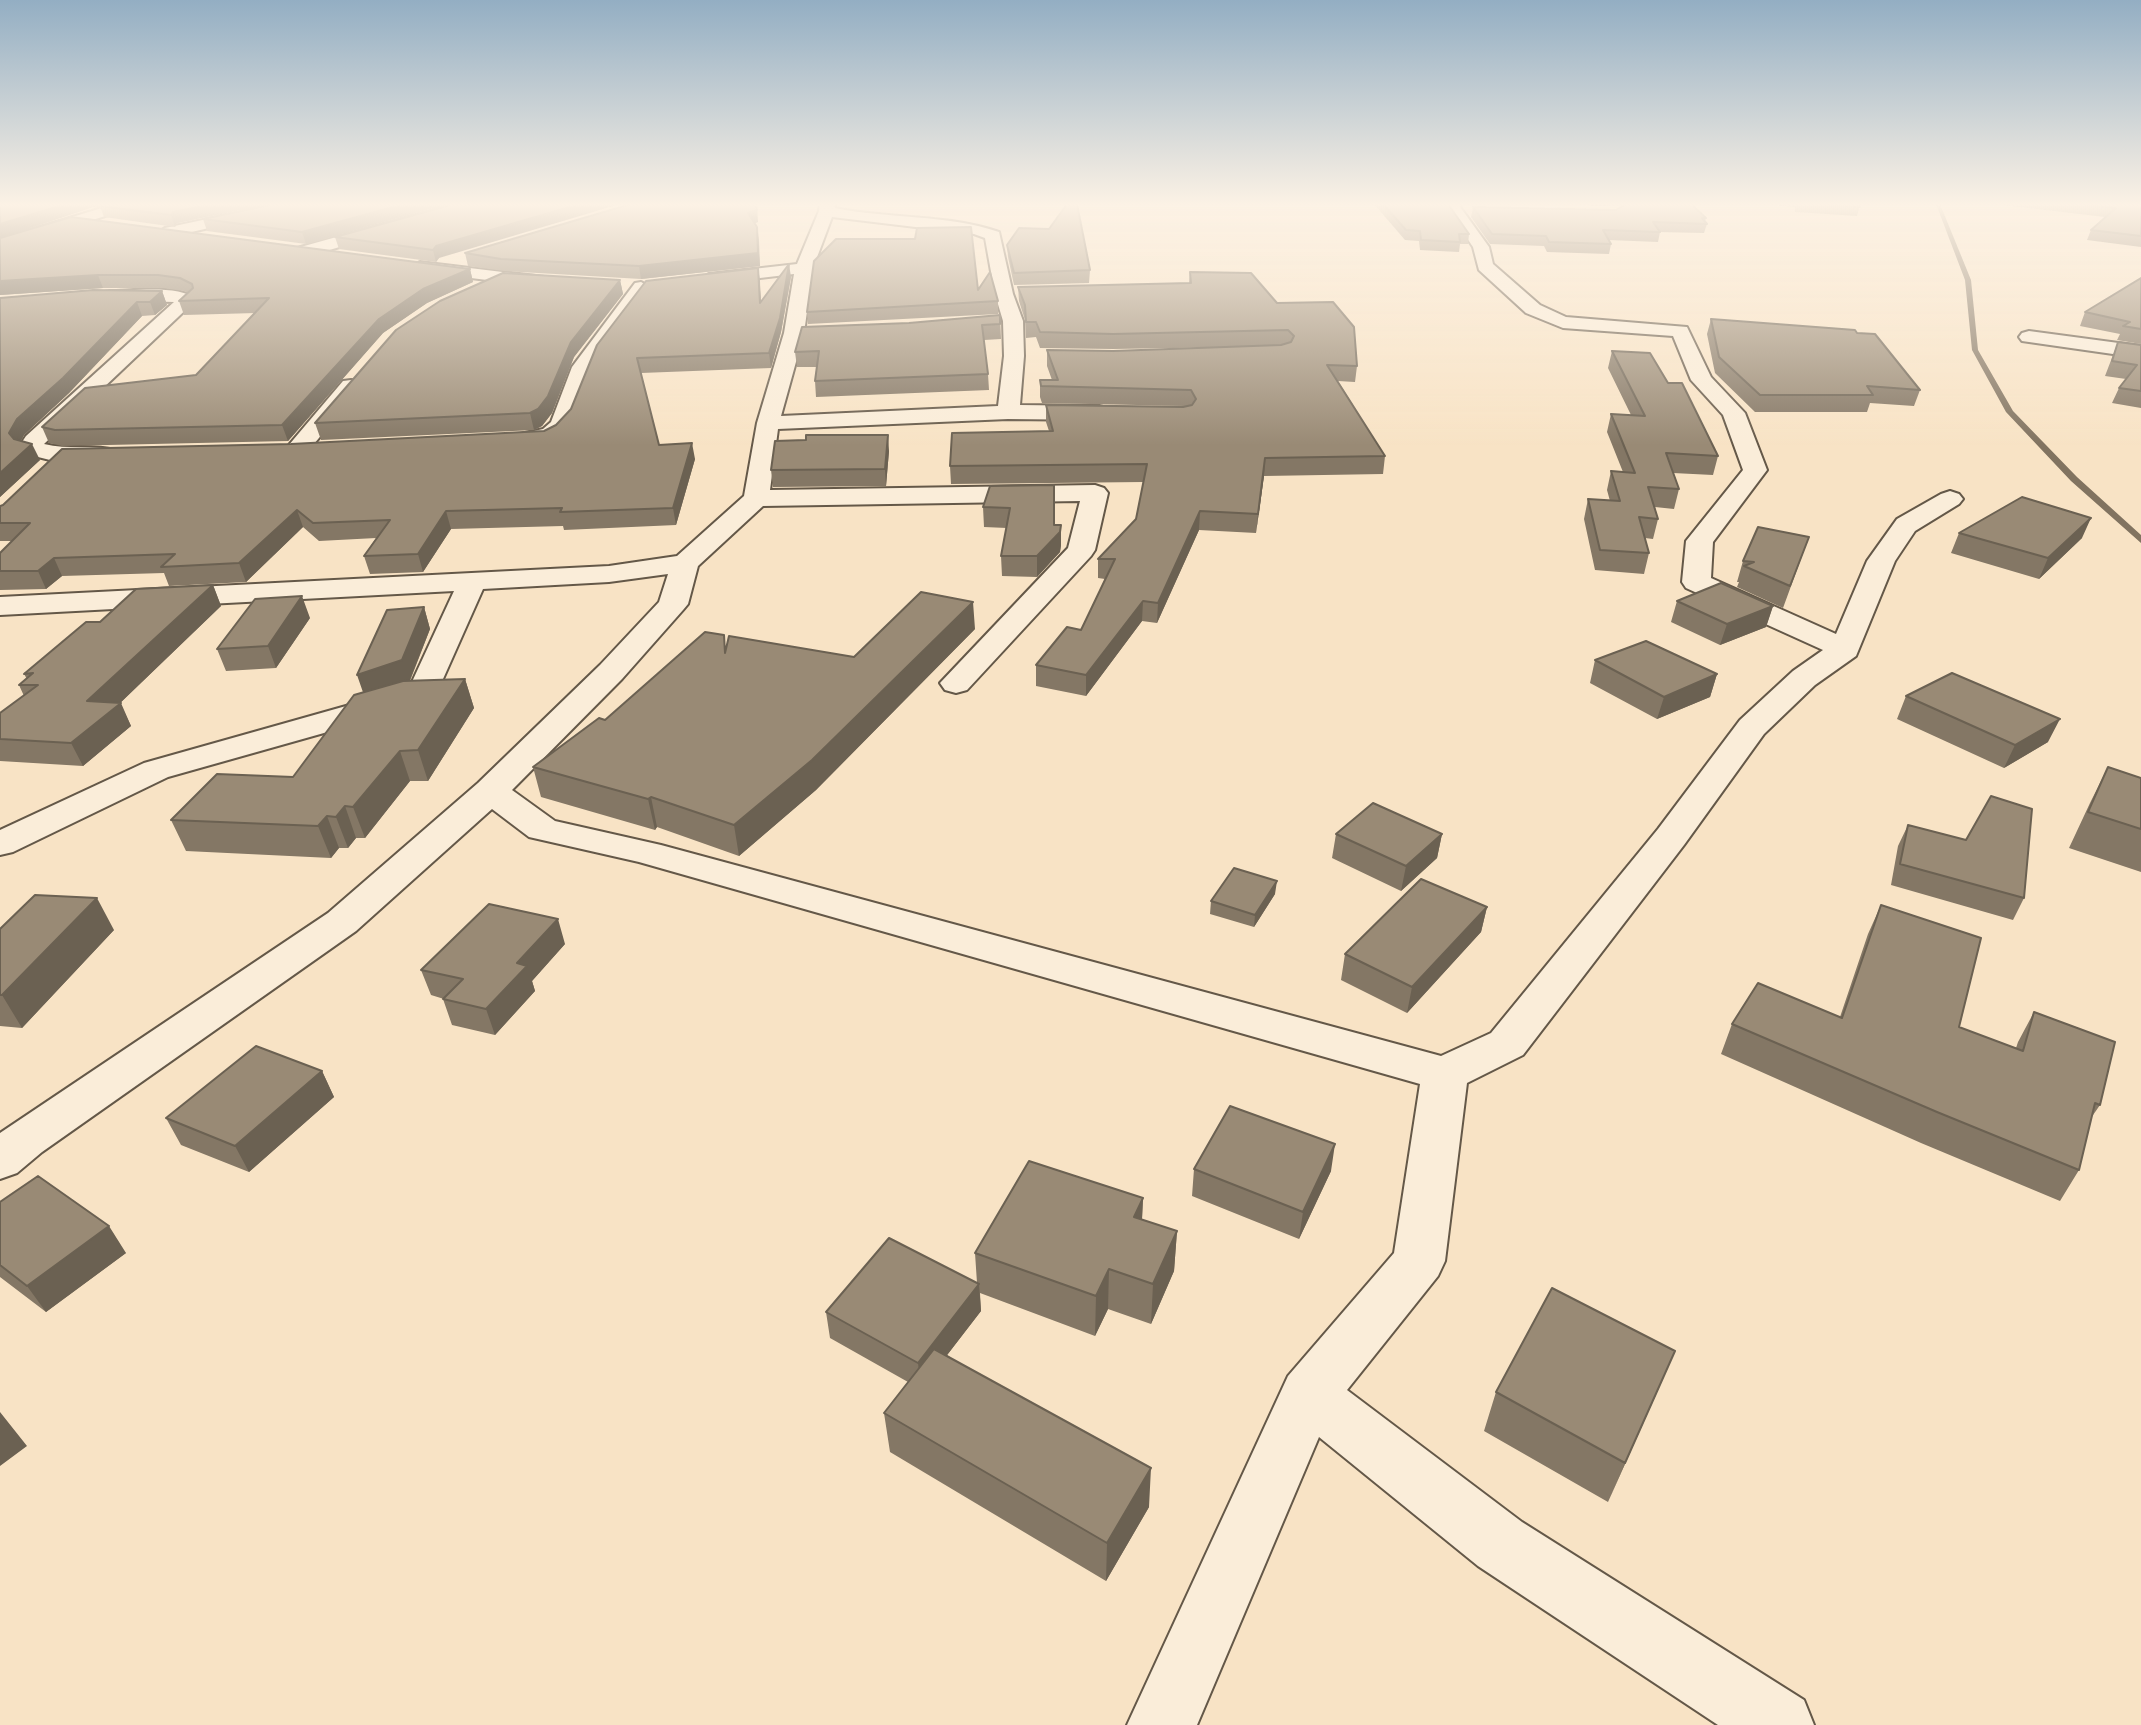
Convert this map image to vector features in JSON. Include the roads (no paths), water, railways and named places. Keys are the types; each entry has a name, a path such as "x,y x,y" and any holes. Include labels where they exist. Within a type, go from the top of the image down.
{"street":[{"path":"470,294 492,284"},
{"path":"498,441 538,440 551,435 562,424 582,367 635,284"},
{"path":"0,1160 25,1139 342,922 491,791 611,672 673,604 685,563 757,498 768,423 794,333 801,284"},
{"path":"1007,284 1013,321 1014,356 1008,412"},
{"path":"1506,284 1533,309 1563,322 1680,331 1702,380 1734,413 1755,470 1700,541 1696,582 1845,649"},
{"path":"98,296 176,296 187,300 34,441 30,448 53,465 131,455"},
{"path":"987,323 1013,321"},
{"path":"794,333 820,332"},
{"path":"2029,337 2141,352"},
{"path":"1014,356 1038,357"},
{"path":"296,451 365,369"},
{"path":"768,423 1008,412 1115,413"},
{"path":"268,451 323,449"},
{"path":"757,498 1095,493 1081,550 956,683"},
{"path":"491,791 541,829 649,853 1445,1074 1507,1044 1671,837 1752,727 1804,678 1845,649 1881,561 1906,526 1950,499"},
{"path":"0,606 609,574 685,563"},
{"path":"0,844 156,770 397,702 424,690 472,582"},
{"path":"1162,1725 1308,1394 1419,1261 1445,1074"},
{"path":"1308,1394 1500,1544 1779,1725"}],"waterway":[{"path":"1968,284 1975,350 2010,412 2074,479 2141,540"}]}
